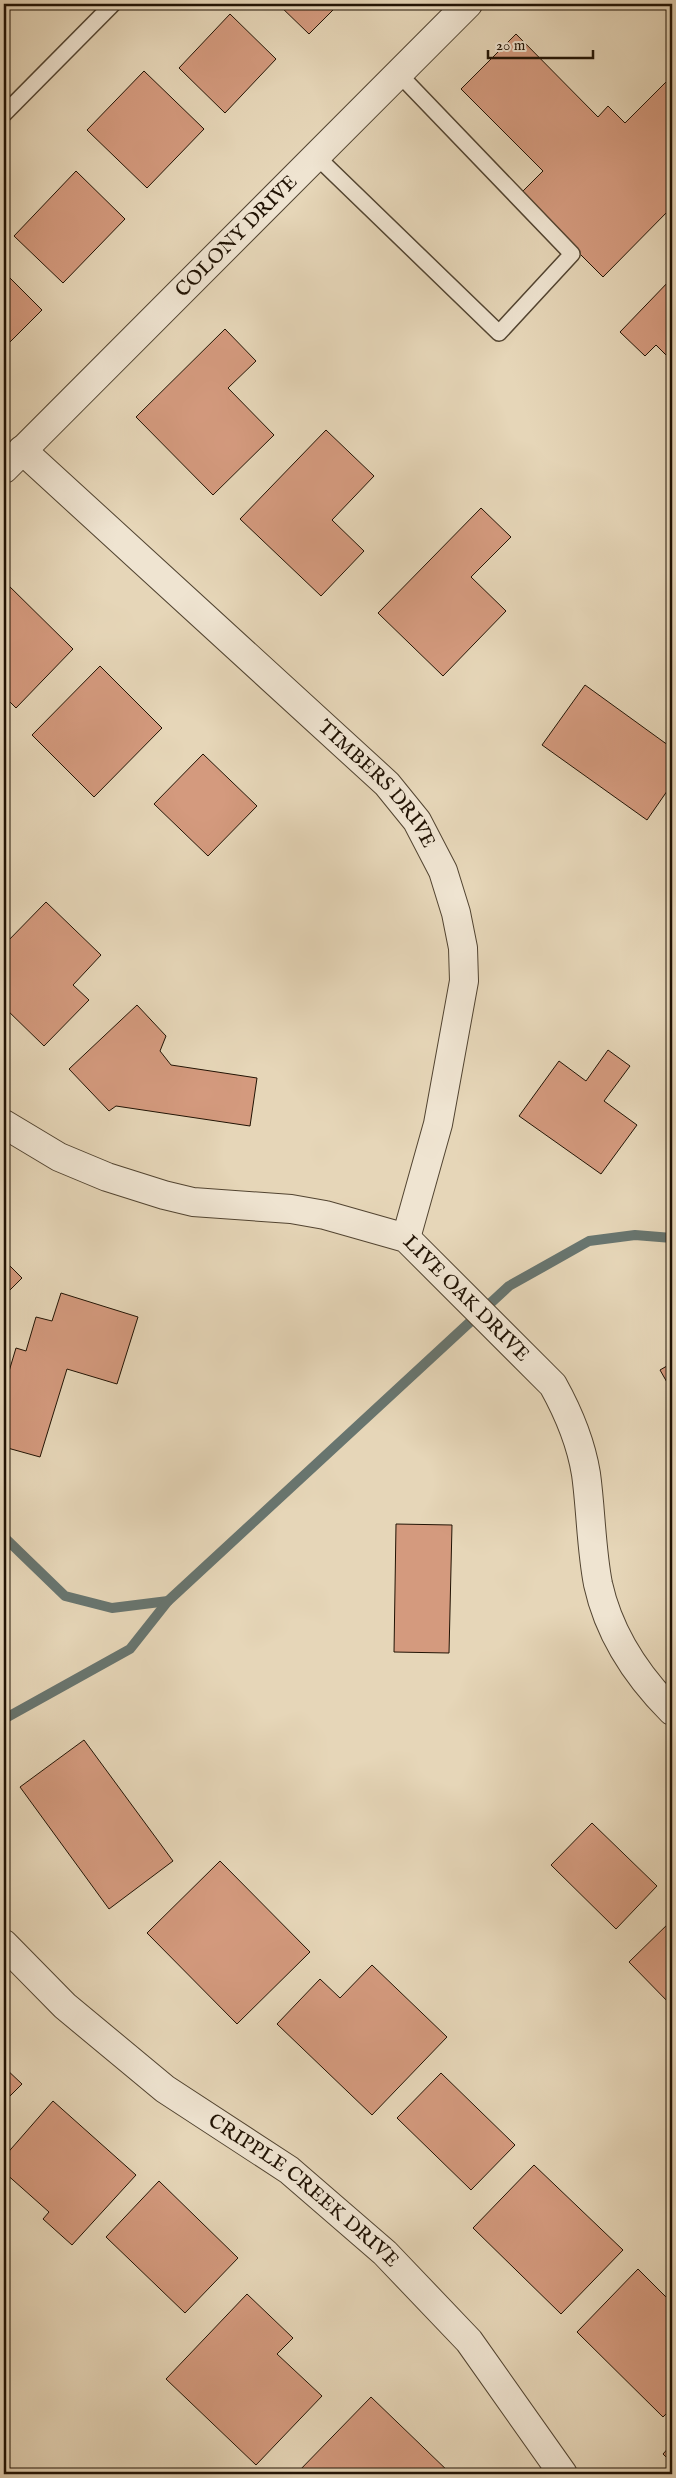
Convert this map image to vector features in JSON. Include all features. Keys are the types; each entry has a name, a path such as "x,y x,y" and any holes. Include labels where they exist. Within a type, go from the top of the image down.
{"street":[{"name":"COLONY DRIVE","path":"13,459 468,4"},
{"name":"TIMBERS DRIVE","path":"13,459 387,784 417,821 443,871 456,913 462,948 464,981 438,1124 406,1238"},
{"name":"LIVE OAK DRIVE","path":"4,1124 59,1157 107,1177 164,1195 193,1202 291,1208 334,1217 406,1238 554,1385 567,1410 586,1472 598,1584 608,1618 624,1652 657,1696 672,1711"},
{"name":"CRIPPLE CREEK DRIVE","path":"4,1944 65,2006 165,2089 289,2170 385,2253 469,2341 563,2474"}],"lane":[{"path":"4,114 113,4"},
{"path":"316,156 499,333 572,254 398,73"}],"building":[{"path":"278,4 339,4 309,34"},
{"path":"230,14 276,59 225,113 179,68"},
{"path":"516,34 598,117 608,106 625,123 672,76 672,207 603,277 520,194 543,171 461,89"},
{"path":"144,71 204,129 147,188 87,130"},
{"path":"76,171 125,219 63,283 14,236"},
{"path":"4,272 42,310 4,348"},
{"path":"672,278 672,361 656,345 645,356 620,332"},
{"path":"225,329 256,361 228,388 274,435 213,495 136,417"},
{"path":"326,430 374,476 332,520 364,551 321,596 240,519"},
{"path":"481,508 511,537 471,577 506,611 443,676 378,613"},
{"path":"4,581 73,649 16,708 4,696"},
{"path":"100,666 162,728 94,797 32,735"},
{"path":"585,685 672,748 672,784 647,820 542,745"},
{"path":"203,754 257,806 208,856 154,804"},
{"path":"46,902 101,955 73,985 89,1000 44,1046 4,1007 4,945"},
{"path":"137,1005 166,1036 160,1051 171,1065 257,1078 250,1126 116,1106 109,1111 69,1069"},
{"path":"608,1050 630,1066 604,1101 637,1125 601,1174 519,1116 559,1061 586,1081"},
{"path":"4,1260 22,1278 4,1296"},
{"path":"61,1293 138,1317 117,1384 67,1369 40,1457 4,1447 4,1388 16,1348 26,1351 36,1317 52,1321"},
{"path":"672,1363 672,1391 660,1370"},
{"path":"396,1524 452,1525 449,1653 394,1652"},
{"path":"84,1740 173,1861 109,1909 20,1787"},
{"path":"592,1823 657,1886 616,1929 551,1865"},
{"path":"220,1861 310,1952 237,2024 147,1933"},
{"path":"672,1920 672,2006 629,1962"},
{"path":"372,1965 447,2037 372,2115 277,2024 320,1979 340,1998"},
{"path":"4,2067 22,2084 4,2102"},
{"path":"441,2073 515,2145 471,2190 397,2118"},
{"path":"53,2101 136,2175 72,2245 43,2219 49,2212 4,2172 4,2157"},
{"path":"534,2165 623,2250 561,2314 473,2228"},
{"path":"159,2181 238,2258 185,2313 106,2237"},
{"path":"638,2269 672,2303 672,2408 663,2417 577,2332"},
{"path":"247,2294 293,2338 277,2354 322,2396 256,2465 166,2379"},
{"path":"371,2397 451,2474 296,2474"},
{"path":"672,2444 672,2463 663,2454"}],"waterway":[{"path":"4,1537 65,1596 112,1608 168,1601 509,1286 589,1241 635,1235 672,1238"},
{"path":"4,1719 130,1649 168,1601"}]}
